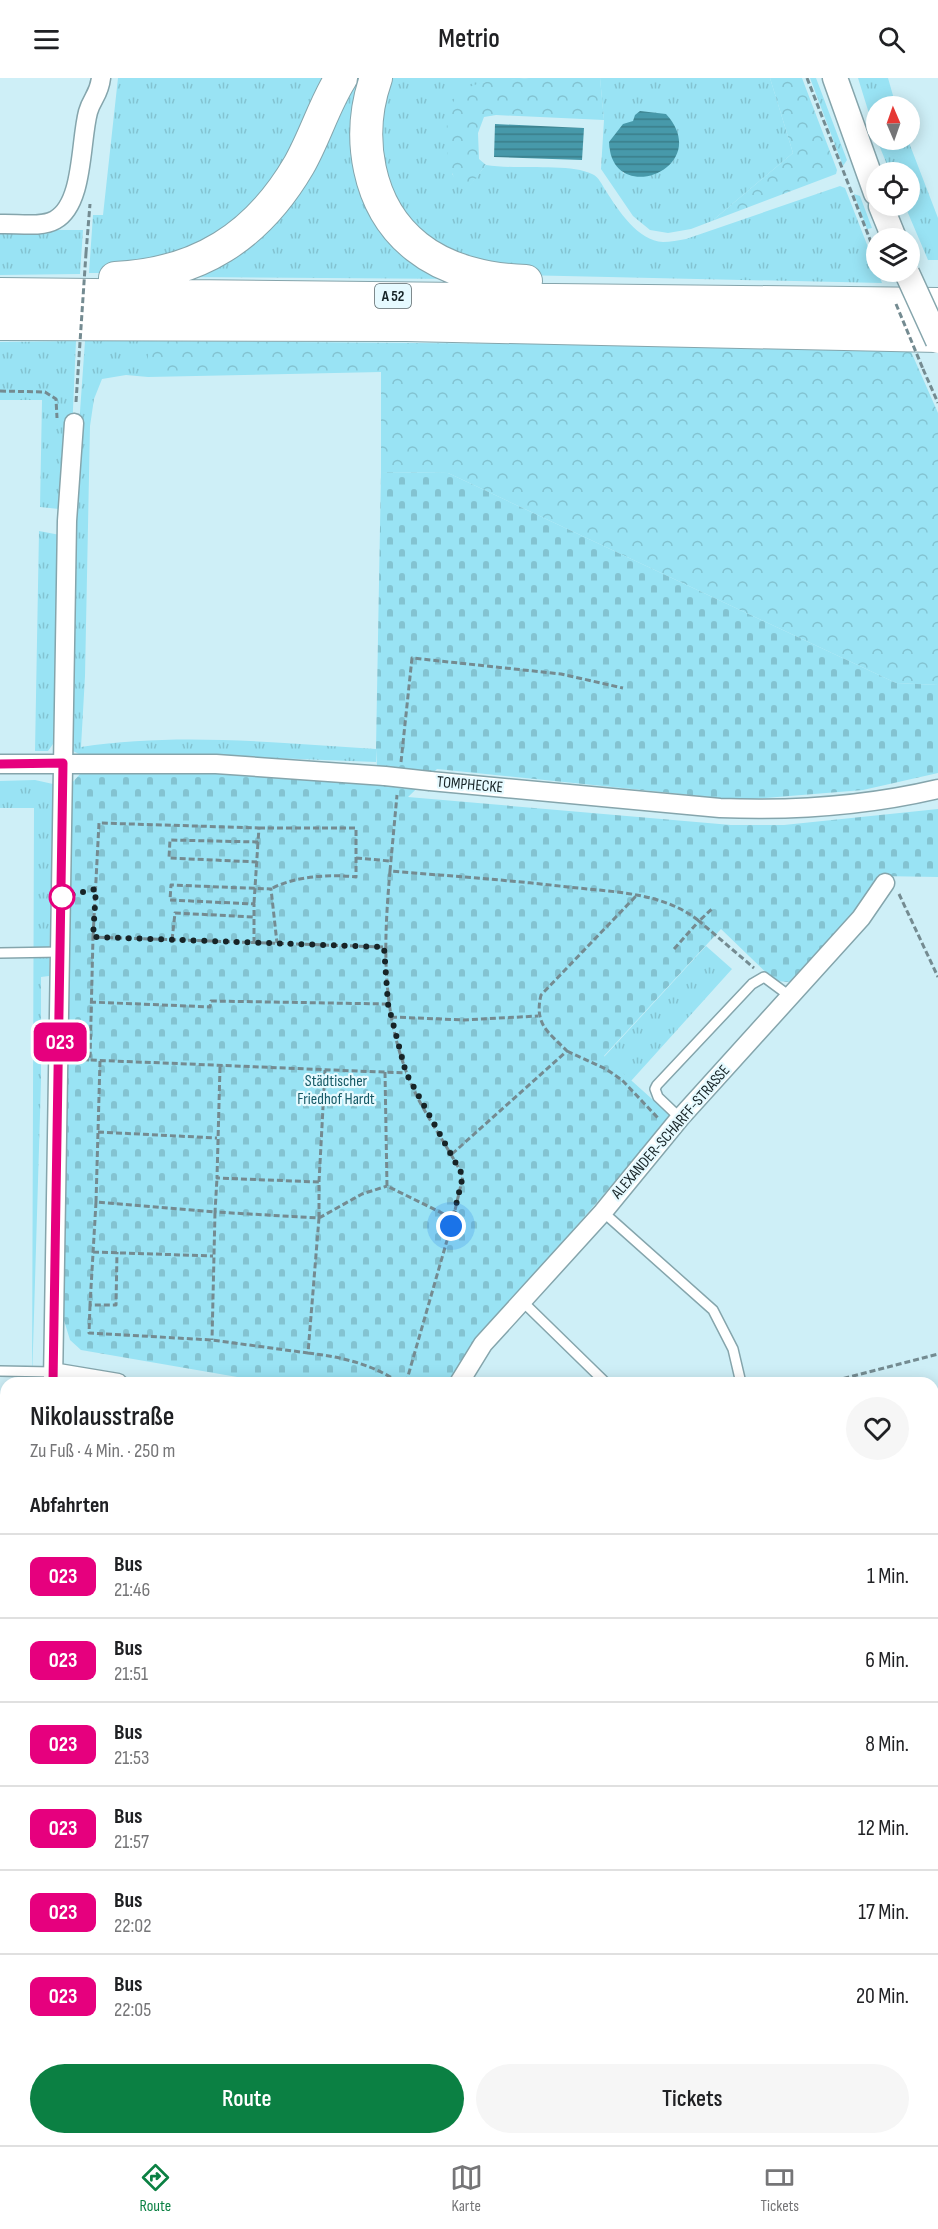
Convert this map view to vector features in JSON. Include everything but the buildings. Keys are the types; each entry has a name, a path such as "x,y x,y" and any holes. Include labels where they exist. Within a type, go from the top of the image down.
{"highway":[{"path":"0,279 119,278 179,267 196,262 223,249 248,230 283,189 304,155 341,78"},
{"path":"376,78 365,126 370,175 389,215 416,246 437,260 466,272 491,278 700,287 787,300"},
{"name":"A 52","path":"0,294 787,300 938,304"},
{"name":"A 52","path":"0,324 406,326 938,336"}],"main road":[{"path":"835,81 866,165"},
{"path":"899,282 938,341"}],"street":[{"path":"0,224 43,223 54,220 67,211 75,188 89,110 100,92 101,78"},
{"path":"52,1377 67,521 74,423"},
{"name":"TOMPHECKE","path":"0,764 216,765 385,776 720,808 768,810 818,808 938,789"},
{"name":"ALEXANDER-SCHARFF-STRASSE","path":"463,1377 483,1344 603,1212 675,1124 861,918 885,883"}],"lane":[{"path":"0,952 61,952"},
{"path":"675,1124 657,1097 655,1089 657,1085 752,984 764,977 791,997"},
{"path":"603,1212 713,1310 733,1349 740,1377"},
{"path":"523,1302 600,1377"},
{"path":"0,1371 45,1377"}],"path":[{"path":"807,78 866,229"},
{"path":"76,402 87,253"},
{"path":"893,296 938,403"},
{"path":"412,658 561,674 623,688"},
{"path":"254,904 170,900 171,885 271,889 282,882 338,875 356,877 356,828 259,828 99,823 90,1002 90,1060 406,1073"},
{"path":"254,943 259,828"},
{"path":"257,862 168,858 170,840 258,842"},
{"path":"356,858 391,861"},
{"path":"408,1377 463,1176 406,1073 391,1017 384,947 390,871 535,883 637,895 669,903 699,921 764,977"},
{"path":"885,883 895,884 938,977"},
{"path":"271,889 277,943"},
{"path":"637,895 541,995 538,1016 542,1024 567,1051 614,1074 675,1124"},
{"path":"674,949 713,908"},
{"path":"172,940 175,913 254,917"},
{"path":"93,937 384,947"},
{"path":"90,1002 210,1007 211,1001 388,1004"},
{"path":"391,1017 464,1020 538,1016"},
{"path":"452,1154 567,1051"},
{"path":"100,1061 89,1333 212,1340 340,1357 364,1364 389,1377"},
{"path":"212,1340 220,1066"},
{"path":"308,1353 319,1218 325,1070"},
{"path":"385,1072 387,1186"},
{"path":"98,1132 217,1138"},
{"path":"217,1178 319,1182"},
{"path":"96,1202 319,1218 362,1194 387,1186 446,1215 451,1226"},
{"path":"93,1252 213,1256"},
{"path":"90,1305 116,1305 117,1252"},
{"path":"849,1377 938,1354"}],"green space":[{"path":"118,78 330,78 275,184 213,242 116,273 89,273 93,215 103,215"},
{"path":"349,78 373,78 363,168 464,279 182,277 217,258"},
{"path":"388,78 529,78 482,83 452,174 465,191 486,165 582,171 597,177 623,215 637,230 645,236 663,242 686,239 840,186 845,188 866,242 866,282 882,283 519,275 445,252 410,225 377,160"},
{"path":"529,78 600,78 604,120 496,115 484,117 478,133 479,159 486,165 465,192 453,175 447,153 448,116 457,96 471,86 479,84"},
{"path":"600,78 770,78 793,153 712,221 691,229 668,233 650,230 633,216 601,169 604,120","holes":["633,121 624,174 609,149"]},
{"path":"770,78 802,78 837,170 836,174 712,221 793,153"},
{"path":"810,78 816,78 847,160 843,166"},
{"path":"858,78 888,78 893,96 866,96 866,104"},
{"path":"881,150 912,150 916,162 886,162"},
{"path":"920,171 938,218 938,260 928,260 920,241 920,228 914,228 909,216 920,216"},
{"path":"854,194 860,196 872,228 867,228"},
{"path":"0,230 83,230 80,274 0,275"},
{"path":"76,341 69,499 59,509 40,507 42,400 0,400 0,342"},
{"path":"85,341 148,341 148,377 126,375 102,379 94,399 90,426 85,676 81,747 154,740 228,740 376,749 376,762 169,754 81,755 73,751 69,742 77,454"},
{"path":"148,341 909,347 938,413 938,685 896,683 448,473 381,472 381,372 148,377"},
{"name":"Städtischer Friedhof Hardt","path":"381,472 448,473 896,683 938,685 938,773 863,790 739,800 437,769 408,797 731,825 784,825 938,809 938,877 879,876 853,914 789,982 775,981 721,929 604,1056 671,1116 470,1350 452,1377 237,1377 81,1350 70,1340 63,1317 71,784 81,773 229,774 378,784 376,749"},
{"path":"39,531 60,535 55,711 53,744 48,751 35,751"},
{"path":"35,780 53,784 49,976 41,977 41,1081 32,1377 34,808 0,808 0,781"},
{"path":"706,946 732,969 631,1081 604,1057"}],"shaded area":[{"path":"640,111 666,114 678,133 678,151 670,164 657,173 641,177 626,173 614,162 609,142 623,124 633,121 635,115"},
{"path":"495,124 584,128 582,160 494,157"}],"bus line":[{"name":"023","path":"0,764 63,763 53,1377"}],"route":[{"path":"62,897 96,889 93,937 384,947 388,1004 406,1073 463,1176 451,1226"}]}
